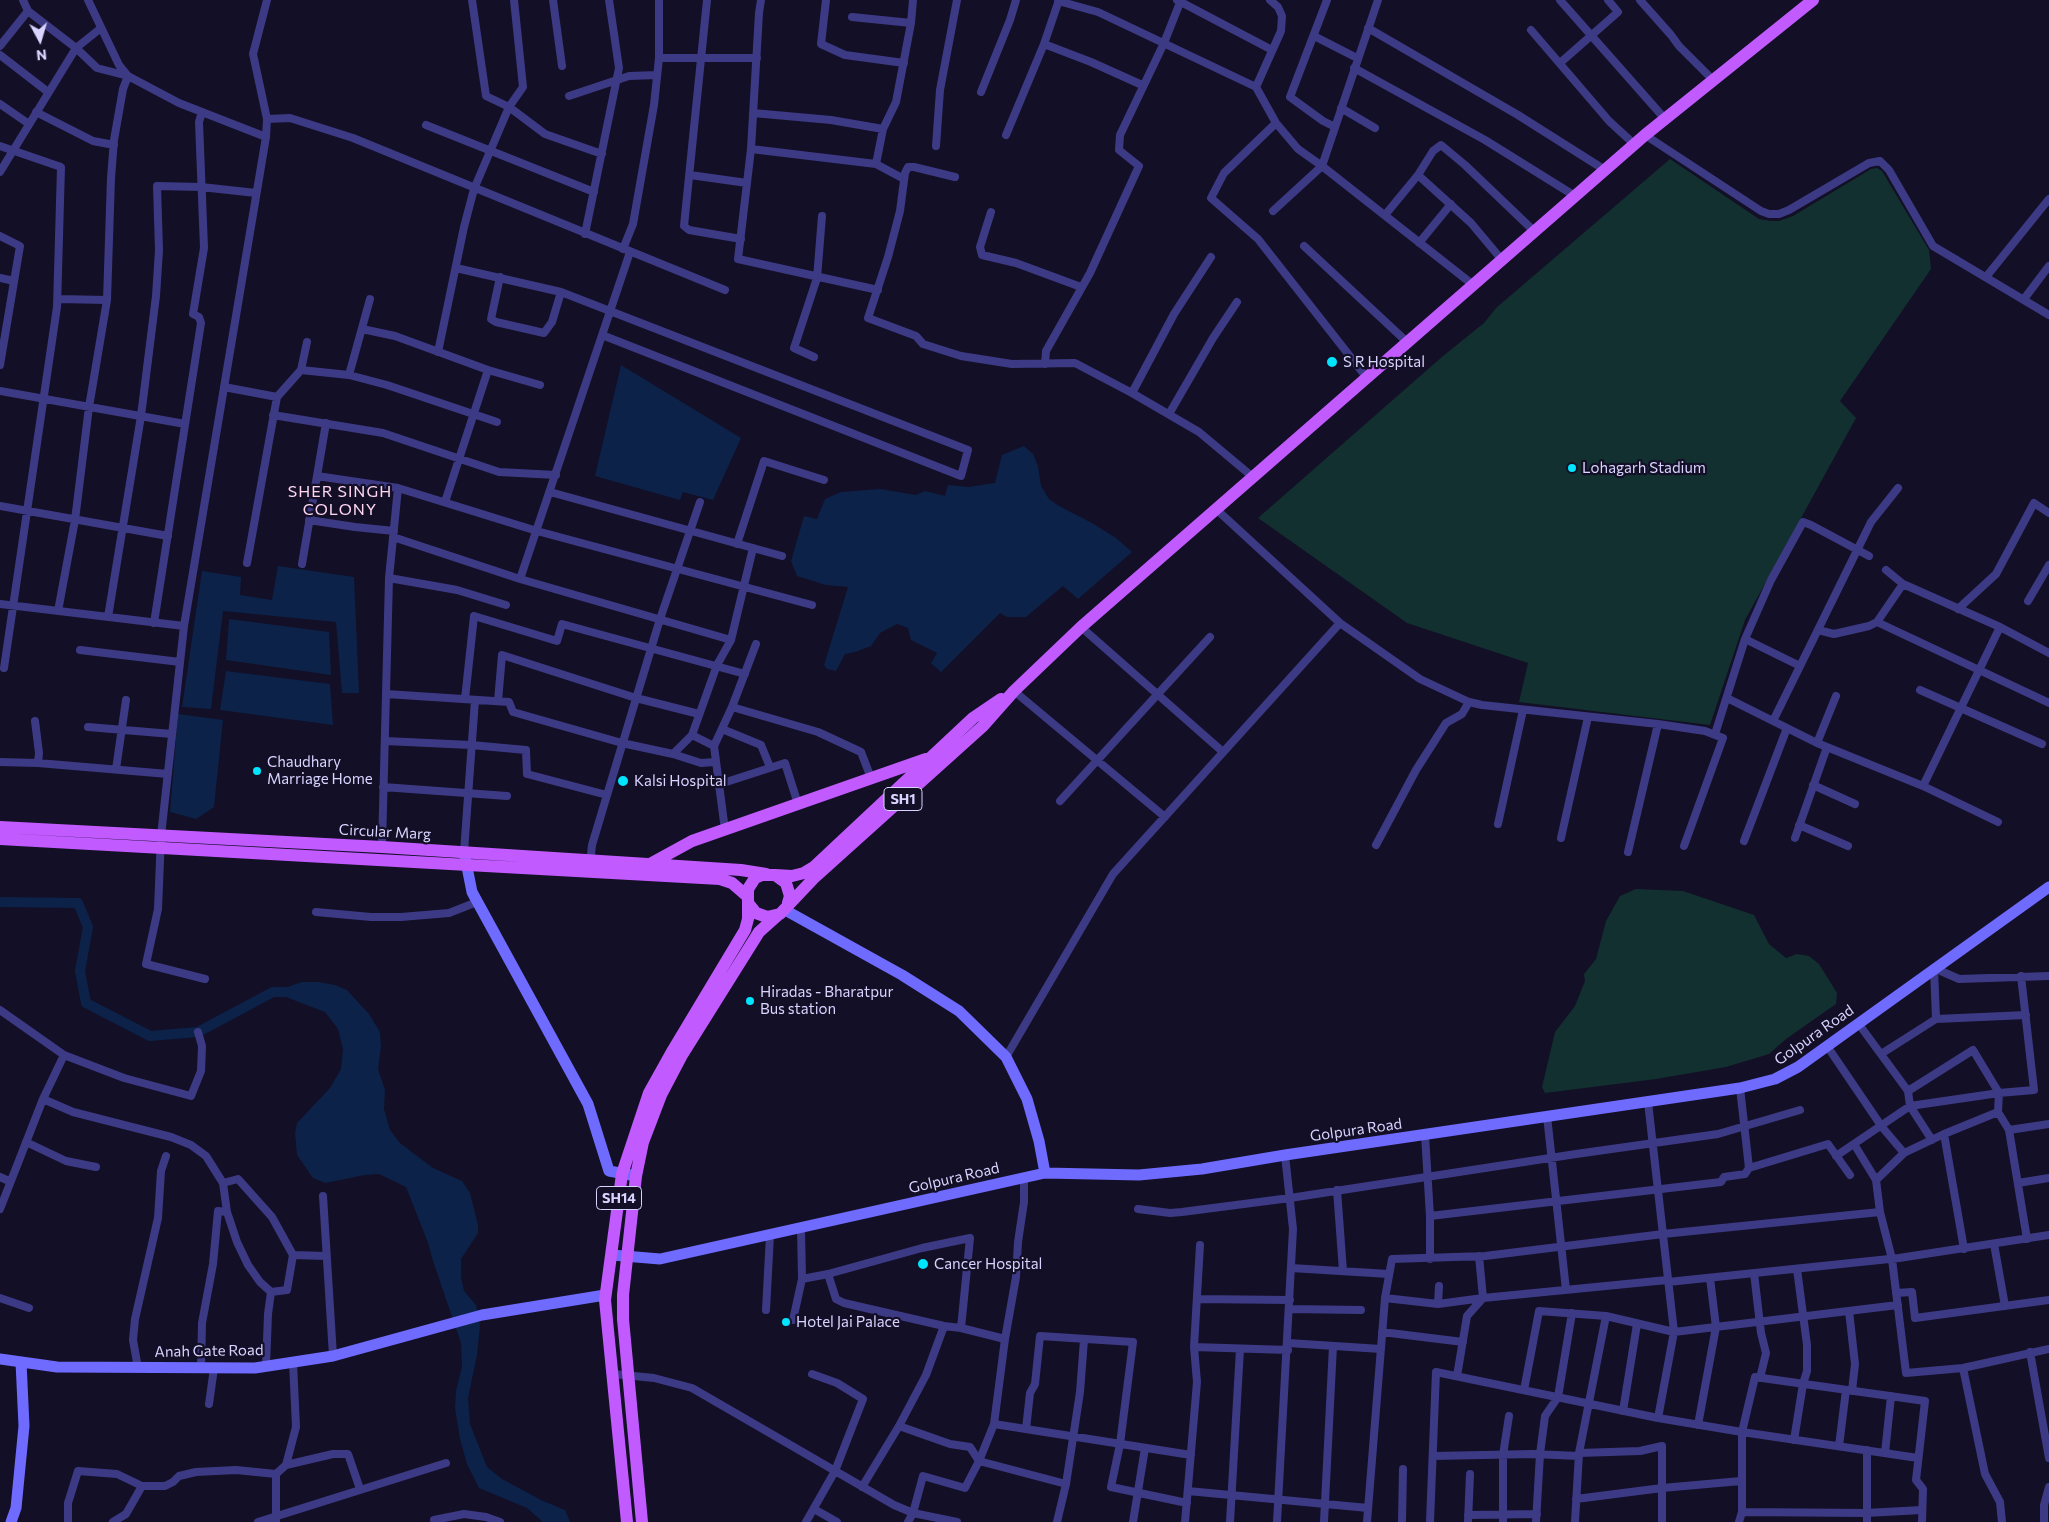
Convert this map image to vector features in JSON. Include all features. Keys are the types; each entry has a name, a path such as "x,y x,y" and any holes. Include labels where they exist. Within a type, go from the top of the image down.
{"main road":[{"name":"SH1","path":"784,909 984,726 1014,691 1080,627 1254,478 1472,284 1535,232 1634,144 1813,0"},
{"name":"SH1","path":"772,875 792,876 804,873 814,867 973,718 1014,691"},
{"path":"650,864 692,841 931,758"},
{"name":"Circular Marg","path":"0,827 161,842 590,866 720,879 732,883 747,900"},
{"name":"Circular Marg","path":"0,839 382,847 465,858"},
{"name":"Circular Marg","path":"590,866 650,864 741,870 772,875"},
{"path":"772,875 786,883 789,889 784,909 768,917 761,916 751,909 747,900 748,890 755,878 772,875"},
{"name":"SH14","path":"627,1522 605,1298 622,1174 649,1093 745,930 748,919 747,900"},
{"name":"SH14","path":"642,1522 623,1319 623,1300 626,1256 636,1176 643,1142 660,1095 682,1055 759,932 784,909"},
{"path":"608,1276 613,1270 618,1269 622,1271 625,1277"},
{"path":"605,1298 609,1307 614,1309 620,1307 623,1300"}],"street":[{"path":"23,0 28,11 76,48 97,68 128,76 179,102 266,137"},
{"path":"88,0 119,64 128,76"},
{"path":"206,979 146,964 158,909 161,842 184,626 266,137 268,119 253,54 267,0"},
{"path":"472,0 485,94 490,100 509,107 545,134 602,154"},
{"path":"438,352 474,189 509,107 524,87 514,0"},
{"path":"553,0 562,66"},
{"path":"585,234 619,68 609,0"},
{"path":"520,579 611,309 633,224 654,104 659,58 659,0"},
{"path":"707,0 684,226 689,230 740,239"},
{"path":"761,0 758,14 751,149 738,259 878,290"},
{"path":"826,0 822,44 845,55 904,63"},
{"path":"876,164 883,129 896,102 911,23 913,0"},
{"path":"936,146 940,90 956,0"},
{"path":"981,92 1010,20 1016,0"},
{"path":"1044,364 1046,351 1090,273 1139,166 1119,150 1120,135 1142,85 1164,43 1179,0 1272,50"},
{"path":"1256,87 1281,31 1282,16 1278,7 1270,0"},
{"path":"1327,0 1290,96 1323,121 1335,127"},
{"path":"1273,211 1322,166 1377,0"},
{"path":"1560,0 1665,119"},
{"path":"1560,63 1618,12 1608,0"},
{"path":"1640,0 1679,46 1713,80"},
{"path":"1006,135 1044,44 1058,1 1098,12 1256,87 1276,123 1298,149 1472,284"},
{"path":"0,46 28,11"},
{"path":"852,17 911,23"},
{"path":"0,172 76,48 102,28"},
{"path":"1368,28 1518,115 1606,170"},
{"path":"1531,30 1609,121 1634,144"},
{"path":"1314,36 1358,58"},
{"path":"1044,44 1091,62 1142,85"},
{"path":"0,55 48,92"},
{"path":"659,58 757,58"},
{"path":"1354,68 1485,140 1575,196"},
{"path":"569,96 629,76 657,75"},
{"path":"58,611 75,520 89,407 107,300 111,178 114,145 123,89 128,76"},
{"path":"0,104 29,124"},
{"path":"1341,108 1375,128"},
{"path":"36,112 93,141 114,145"},
{"path":"154,623 201,323 199,317 193,314 204,248 199,122 202,112"},
{"path":"754,113 831,120 883,129"},
{"path":"268,119 290,118 362,142 725,290"},
{"path":"1276,123 1224,173 1211,198 1258,239 1367,378"},
{"path":"426,125 594,192"},
{"path":"1645,135 1753,206 1770,214 1779,214 1789,210 1868,163 1880,161 1889,170 1933,246 2049,315"},
{"path":"1385,215 1441,145 1465,165 1535,232"},
{"path":"0,146 61,167 58,299 4,668"},
{"path":"751,149 876,164 904,179"},
{"path":"955,177 908,167 904,179 900,211 888,257 868,318 916,336 923,344 962,356 1012,364 1075,363 1132,393 1199,432 1254,478"},
{"path":"690,175 747,183"},
{"path":"1418,175 1471,223 1502,260"},
{"path":"108,617 141,416 156,296 159,250 157,186 202,187 256,193"},
{"path":"1986,277 2049,199"},
{"path":"1420,242 1452,204"},
{"path":"991,212 980,247 982,255 1016,263 1081,287"},
{"path":"814,357 794,348 817,278 822,216"},
{"path":"0,236 20,246 0,365"},
{"path":"1304,246 1407,342"},
{"path":"1132,393 1174,314 1211,257"},
{"path":"2024,299 2046,277 2049,266"},
{"path":"456,268 562,292 611,309 968,450 961,476 602,335"},
{"path":"500,277 491,318 496,322 544,333 552,322 562,292"},
{"path":"0,278 14,281"},
{"path":"349,375 370,298"},
{"path":"58,299 107,300"},
{"path":"1169,414 1213,338 1237,302"},
{"path":"362,329 395,336 488,370 540,385"},
{"path":"247,563 277,397 301,370 307,342"},
{"path":"301,370 349,375 387,385 497,422"},
{"path":"444,502 488,370"},
{"path":"224,387 277,397"},
{"path":"0,391 185,424"},
{"path":"273,415 383,433 499,472 556,475"},
{"path":"302,564 326,423"},
{"path":"737,544 764,461 824,480"},
{"path":"317,476 398,488 537,531 812,605"},
{"path":"382,847 389,578 398,488"},
{"path":"1773,721 1871,522 1898,488"},
{"path":"550,492 782,556"},
{"path":"590,866 592,845 622,743 676,568 700,502"},
{"path":"1958,609 1996,574 2034,503 2049,513"},
{"path":"0,506 168,536"},
{"path":"1217,510 1340,623 1420,679 1469,702 1523,710 1658,724 1715,734 1723,738 1684,846"},
{"path":"309,520 393,534 520,579 731,640"},
{"path":"1715,734 1746,639 1771,580 1803,522 1869,556"},
{"path":"673,754 692,735 717,666 731,640 753,548"},
{"path":"2028,601 2049,565"},
{"path":"1886,570 1902,584 2000,627 2049,653"},
{"path":"389,578 457,590 506,605"},
{"path":"1818,630 1834,634 1869,626 1877,622 1902,584"},
{"path":"0,604 184,626"},
{"path":"465,699 474,616 557,641 562,624 745,674"},
{"path":"1877,622 2049,703"},
{"path":"1006,1057 1113,874 1340,623"},
{"path":"1080,627 1223,752"},
{"path":"1923,786 2000,627"},
{"path":"1060,801 1210,638"},
{"path":"1746,639 1800,666"},
{"path":"725,830 717,785 714,746 732,707 756,644"},
{"path":"80,650 180,662"},
{"path":"498,701 502,655 636,698 699,714"},
{"path":"1920,690 2042,744"},
{"path":"1014,691 1164,817"},
{"path":"386,694 509,702 513,712 701,763 715,762"},
{"path":"1817,743 1836,696"},
{"path":"1727,698 1817,743 1923,786 1998,822"},
{"path":"116,769 126,700"},
{"path":"475,700 465,858 472,892 588,1104 609,1172 636,1176"},
{"path":"1376,845 1416,770 1446,723 1462,714 1469,702"},
{"path":"732,707 818,732 860,752 871,778"},
{"path":"1498,824 1523,710"},
{"path":"1561,838 1588,716"},
{"path":"35,721 39,753 38,762"},
{"path":"1628,852 1658,724"},
{"path":"88,727 172,734"},
{"path":"1744,842 1786,728"},
{"path":"722,729 761,745 770,768"},
{"path":"692,735 714,746"},
{"path":"385,741 526,750 527,774 607,795"},
{"path":"1795,838 1827,747"},
{"path":"0,762 38,762 168,774"},
{"path":"717,785 785,763 798,804"},
{"path":"1813,785 1854,804"},
{"path":"383,787 507,796"},
{"path":"1799,825 1848,846"},
{"name":"Golpura Road","path":"612,1255 660,1259 1045,1173 1139,1175 1202,1169 1740,1088 1775,1079 1798,1068 1934,968 2049,887"},
{"path":"316,912 371,917 401,917 449,913 477,902"},
{"path":"784,909 902,974 958,1011 1006,1057 1027,1099 1039,1141 1045,1173"},
{"path":"1936,1019 1934,968 1959,979 2049,976"},
{"path":"1836,1156 1910,1106 1999,1093 2034,1090 2021,976"},
{"path":"0,1010 64,1055 124,1078 192,1096 201,1071 202,1046 198,1032"},
{"path":"1881,1054 1936,1019 2026,1014"},
{"path":"1858,1023 1908,1091 1910,1106 1932,1140"},
{"path":"1827,1046 1882,1126 1904,1153"},
{"path":"1908,1091 1973,1050 1999,1093 1998,1112 2009,1130 2027,1239"},
{"path":"0,1208 9,1181 43,1099 64,1055"},
{"path":"1740,1088 1749,1168"},
{"path":"43,1099 73,1112 155,1132 190,1145 206,1156 223,1183 227,1212 236,1242 248,1265 260,1282 272,1292 287,1290 293,1255 272,1218 238,1179 223,1183"},
{"path":"1648,1102 1674,1332 1658,1418"},
{"path":"1138,1209 1182,1212 1290,1198 1718,1134 1800,1110"},
{"path":"1876,1180 1904,1153 1998,1112"},
{"path":"1547,1116 1566,1290"},
{"path":"2009,1130 2049,1124"},
{"path":"1944,1134 1964,1248"},
{"path":"1425,1135 1430,1216 1430,1259"},
{"path":"26,1142 66,1161 96,1167"},
{"path":"1430,1216 1721,1182 1724,1177 1745,1174 1749,1168 1828,1144 1850,1175"},
{"path":"1854,1144 1876,1180 1880,1212 1892,1259 1906,1373 1963,1368 2049,1349"},
{"path":"1277,1522 1293,1229 1285,1155"},
{"path":"138,1368 132,1340 158,1218 161,1171 166,1156"},
{"path":"0,1177 9,1181"},
{"path":"908,1522 913,1513 923,1476 965,1488 979,1461 994,1424 1005,1339 1016,1277 1018,1242 1024,1202 1024,1178"},
{"path":"2018,1183 2049,1178"},
{"path":"1337,1190 1343,1270"},
{"path":"323,1196 333,1356"},
{"path":"201,1368 202,1323 213,1264 218,1211 227,1212"},
{"path":"1367,1522 1385,1298 1392,1259 1479,1256 1662,1234 1880,1212"},
{"path":"793,1320 802,1279 801,1228"},
{"path":"766,1310 770,1235"},
{"path":"1385,1298 1438,1304 1483,1298 1710,1278 1892,1259 2049,1235"},
{"path":"802,1279 828,1274 922,1248 970,1238 961,1328"},
{"path":"1994,1244 2005,1306"},
{"path":"1185,1522 1197,1382 1194,1347 1200,1245"},
{"path":"293,1255 326,1256"},
{"path":"1458,1376 1467,1316 1483,1298 1479,1256"},
{"path":"1291,1268 1389,1274"},
{"path":"1794,1440 1807,1370 1807,1345 1797,1269"},
{"path":"1754,1273 1766,1353 1760,1378"},
{"path":"828,1274 836,1299 844,1303 1005,1339"},
{"path":"1698,1425 1716,1327 1710,1278"},
{"path":"1438,1304 1439,1286"},
{"path":"266,1366 268,1314 272,1292"},
{"path":"1896,1293 1912,1292 1916,1318 2049,1300"},
{"path":"0,1298 29,1308"},
{"name":"Anah Gate Road","path":"0,1359 57,1367 255,1368 333,1356 443,1324 482,1315 605,1298"},
{"path":"1197,1299 1290,1300"},
{"path":"1524,1390 1538,1311 1606,1316 1674,1332 1898,1305"},
{"path":"1290,1309 1361,1310"},
{"path":"1838,1446 1855,1364 1850,1311"},
{"path":"1470,1474 1468,1518 1536,1518 1540,1454 1545,1416 1558,1397 1572,1313"},
{"path":"1575,1522 1579,1455 1606,1316"},
{"path":"1623,1410 1637,1324"},
{"path":"862,1486 899,1426 926,1375 944,1326"},
{"path":"1382,1332 1463,1342"},
{"path":"1026,1429 1040,1336 1134,1342 1120,1444 1111,1487 1187,1503"},
{"path":"1057,1522 1066,1484 1080,1392 1084,1340"},
{"path":"1194,1347 1240,1350 1288,1346 1381,1349"},
{"path":"1324,1522 1333,1346"},
{"path":"1230,1522 1240,1350"},
{"path":"2030,1352 2049,1458"},
{"path":"11,1522 16,1508 24,1426 21,1362"},
{"path":"286,1465 296,1428 293,1362"},
{"path":"209,1404 214,1368"},
{"path":"1963,1368 1985,1474 2000,1502 2002,1522"},
{"path":"1430,1522 1436,1372 1658,1418 1918,1458"},
{"path":"613,1374 654,1378 692,1388 894,1505 913,1513 958,1522"},
{"path":"806,1522 835,1471 863,1399 837,1383 812,1374"},
{"path":"1739,1522 1742,1512 1742,1432 1755,1377 1924,1401 1916,1480 1923,1489 1922,1522"},
{"path":"1885,1453 1891,1396"},
{"path":"1503,1518 1503,1455 1509,1416"},
{"path":"994,1424 1191,1455"},
{"path":"899,1426 950,1444 970,1447 979,1461 1066,1484"},
{"path":"1433,1456 1579,1455 1640,1451 1662,1446 1662,1522"},
{"path":"1133,1522 1145,1448"},
{"path":"1867,1450 1867,1522"},
{"path":"68,1522 68,1503 78,1471 117,1474 142,1486 165,1486 179,1476 196,1472 236,1470 276,1474 286,1465 333,1454 348,1454 360,1489"},
{"path":"258,1522 276,1520 360,1489 446,1463"},
{"path":"1402,1522 1403,1469"},
{"path":"276,1474 276,1520"},
{"path":"1576,1499 1662,1488 1741,1481"},
{"path":"113,1522 126,1514 142,1486"},
{"path":"2044,1522 2044,1505 2049,1487"},
{"path":"1188,1491 1368,1508"},
{"path":"814,1509 837,1522"},
{"path":"1742,1512 1866,1513 1922,1510"},
{"path":"434,1520 464,1514 486,1517 500,1522"}],"green space":[{"name":"Lohagarh Stadium","path":"1670,159 1759,219 1771,221 1779,221 1793,216 1871,169 1877,168 1882,171 1929,250 1931,269 1840,401 1856,418 1745,620 1710,725 1519,702 1528,663 1407,623 1258,518 1443,356 1484,323 1496,308"},
{"path":"1636,889 1683,891 1754,915 1769,944 1786,958 1797,954 1809,956 1819,964 1837,993 1836,1004 1786,1039 1769,1054 1726,1067 1656,1079 1545,1093 1542,1087 1555,1032 1575,1006 1585,981 1584,974 1596,959 1606,921 1620,896"}],"water":[{"path":"621,365 741,438 713,500 683,492 680,500 595,476"},
{"path":"1024,446 1033,454 1038,466 1041,486 1049,499 1116,538 1132,552 1078,599 1063,586 1026,617 1007,617 1000,613 941,672 931,663 937,653 911,640 908,628 897,624 880,633 871,646 845,654 836,671 827,669 824,665 848,587 826,585 797,576 791,561 804,516 817,519 825,499 841,492 880,489 916,495 925,491 945,496 948,485 968,487 995,483 1002,455"},
{"path":"278,566 354,577 359,693 342,693 336,622 223,611 211,709 182,707 202,571 241,577 240,595 272,600"},
{"path":"229,619 329,632 331,675 226,660"},
{"path":"226,671 330,684 333,725 220,710"},
{"path":"178,714 223,720 214,807 196,819 170,812"},
{"path":"302,982 335,985 347,990 369,1014 380,1032 381,1047 378,1069 385,1090 384,1109 390,1130 400,1143 433,1168 462,1181 470,1193 478,1225 478,1233 461,1259 461,1277 464,1291 476,1305 480,1326 477,1355 468,1398 470,1424 487,1467 502,1479 541,1500 565,1510 570,1522 543,1522 527,1508 479,1488 467,1464 460,1439 455,1408 456,1391 462,1367 461,1343 428,1243 406,1187 379,1174 325,1183 313,1178 297,1155 295,1133 297,1123 330,1088 341,1069 343,1049 338,1029 325,1012 273,992"}],"waterway":[{"path":"0,902 78,903 88,927 80,971 86,1003 150,1036 198,1032 273,992 285,992"}],"place":[{"name":"S R Hospital","path":"1332,362"},
{"name":"Lohagarh Stadium","path":"1572,468"},
{"name":"Chaudhary Marriage Home","path":"257,771"},
{"name":"Kalsi Hospital","path":"623,781"},
{"name":"Hiradas - Bharatpur Bus station","path":"750,1001"},
{"name":"Cancer Hospital","path":"923,1264"},
{"name":"Hotel Jai Palace","path":"786,1322"}],"district":[{"name":"SHER SINGH COLONY","path":"340,501"}]}
